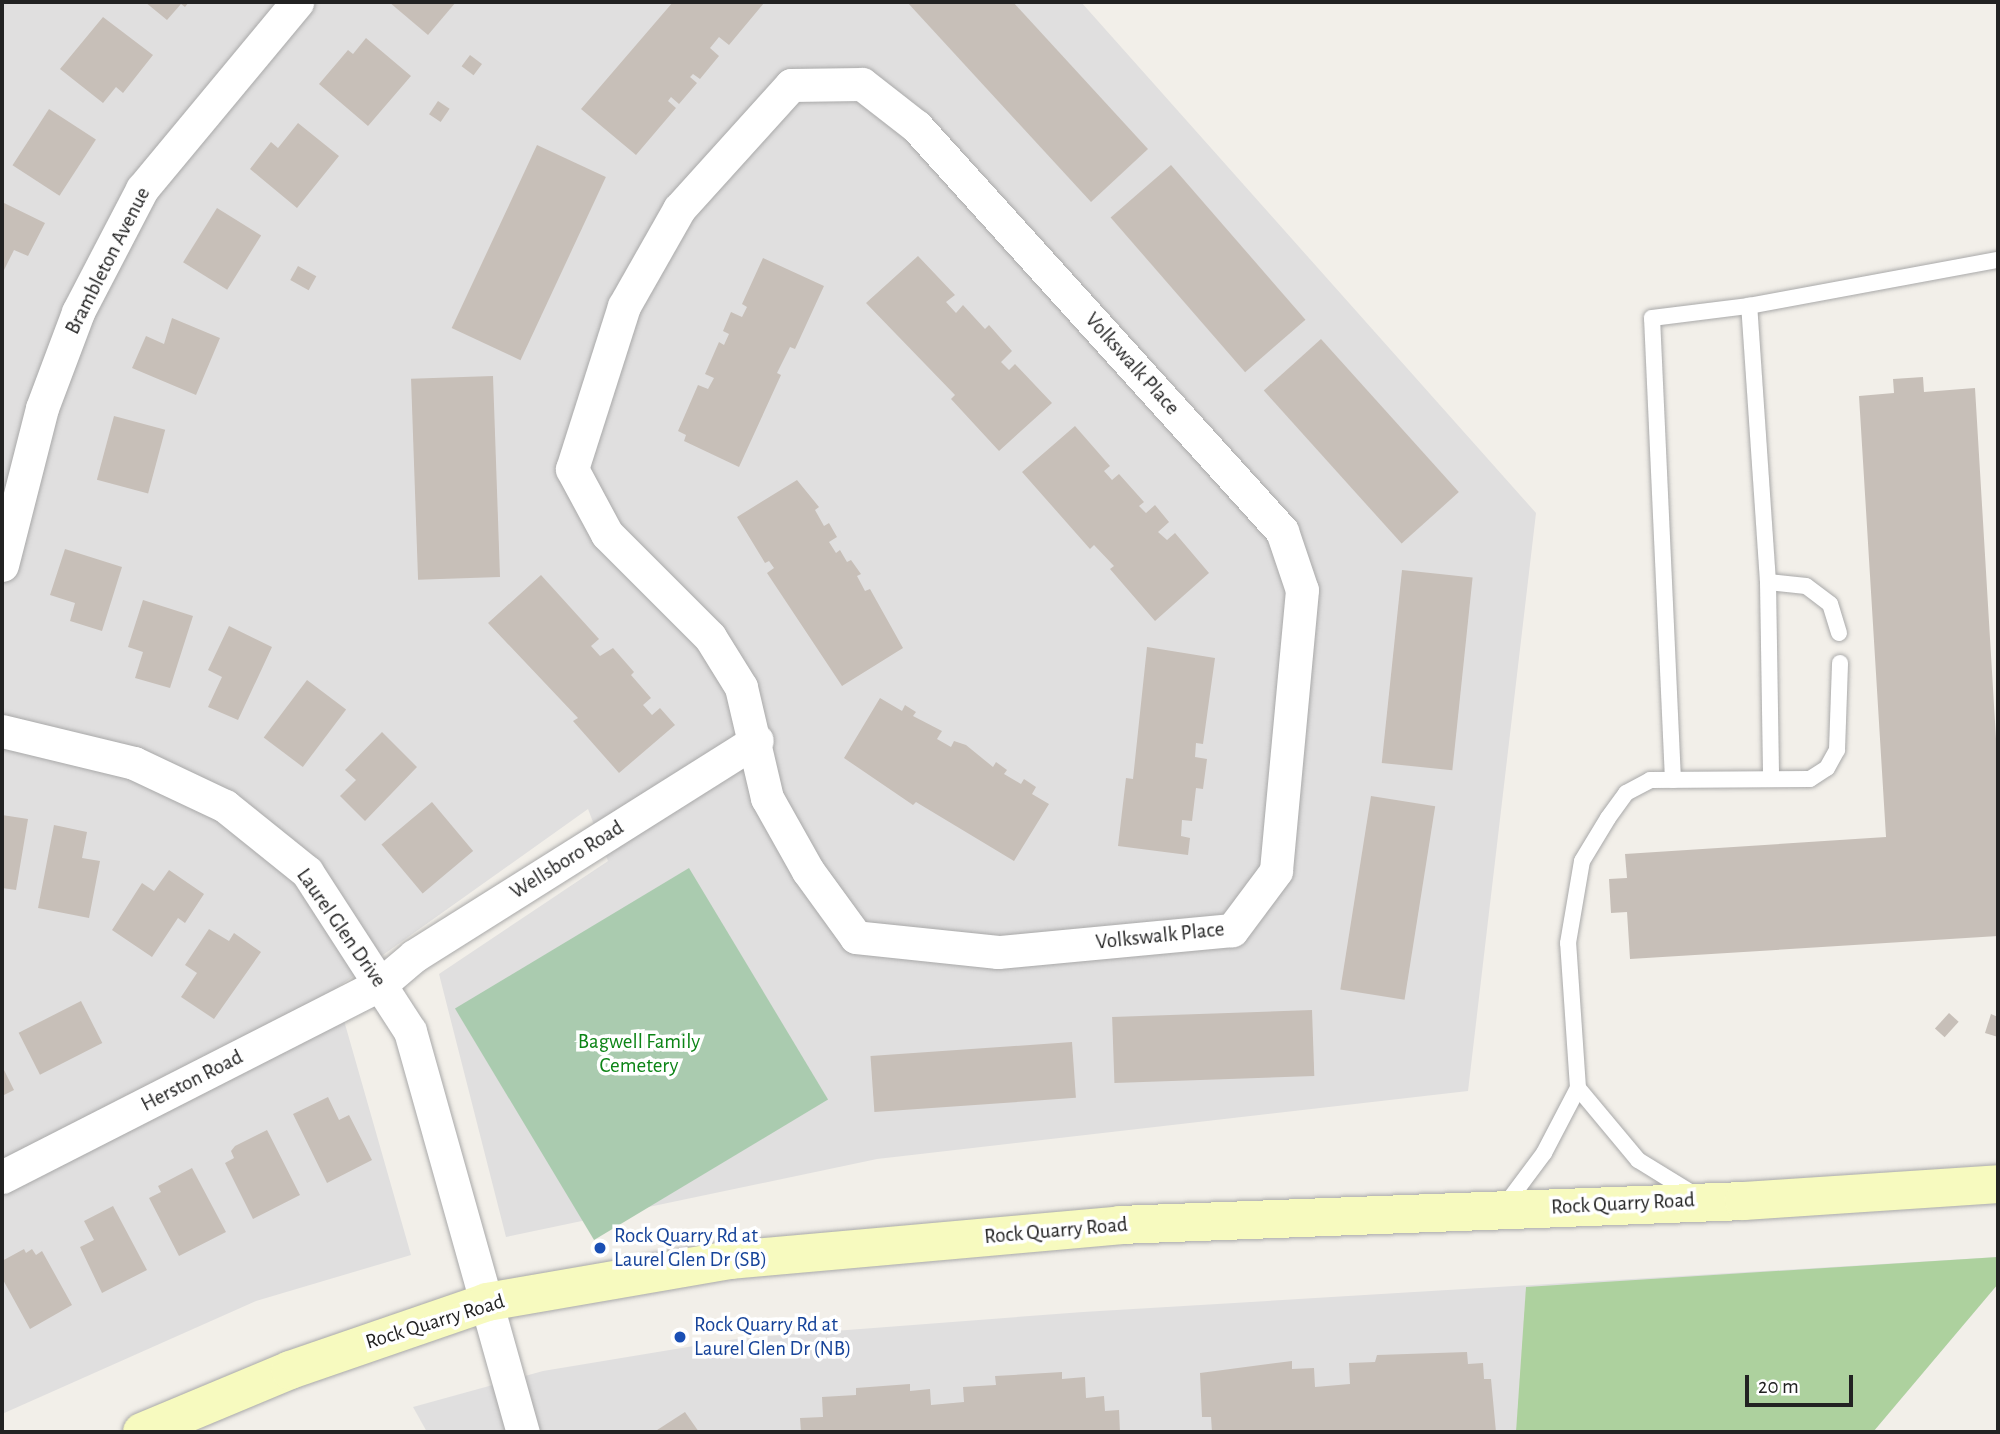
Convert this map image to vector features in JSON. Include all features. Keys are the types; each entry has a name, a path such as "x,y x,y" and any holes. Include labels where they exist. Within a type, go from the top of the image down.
{"main road":[{"name":"Rock Quarry Road","path":"142,1432 290,1370 487,1302 731,1260 1120,1225 1501,1211 1703,1200 1744,1201 1998,1184"}],"street":[{"name":"Brambleton Avenue","path":"2,565 42,408 78,312 142,189 297,2"},
{"name":"Volkswalk Place","path":"863,83 916,126 1282,531 1302,590 1276,871 1232,930 998,952 856,937 808,871 768,798 757,740 741,687 710,637 607,534 572,469 624,306 679,209 791,85 863,83"},
{"name":"Laurel Glen Drive","path":"2,731 134,763 225,806 307,872 410,1031 523,1432"},
{"name":"Wellsboro Road","path":"381,984 414,956 757,740"},
{"name":"Herston Road","path":"2,1177 381,984"}],"lane":[{"path":"1673,780 1652,318 1749,306 1998,260"},
{"path":"1749,306 1768,582 1771,778"},
{"path":"1768,582 1806,586 1830,604 1839,633"},
{"path":"1501,1211 1544,1153 1578,1088 1568,943 1582,861 1626,793 1650,780 1810,779 1827,768 1837,750 1840,663"},
{"path":"1578,1088 1638,1160 1703,1200"}],"shaded area":[{"path":"2,2 1081,2 1536,513 1468,1091 877,1159 506,1237 439,974 608,861 588,809 335,989 411,1255 256,1301 2,1414"},
{"path":"1998,1257 1998,1284 1873,1432 427,1432 413,1407 543,1371 742,1338 1083,1312"}],"green space":[{"name":"Bagwell Family Cemetery","path":"689,868 828,1099 594,1240 455,1009"},
{"path":"1998,1257 1998,1284 1873,1432 1516,1432 1526,1287"}],"building":[{"path":"145,2 189,2 185,7 181,4 167,20"},
{"path":"389,2 456,2 428,35"},
{"path":"673,2 764,3 729,45 719,37 710,48 719,56 700,79 693,74 690,77 697,83 679,104 671,97 668,101 676,108 636,155 581,109"},
{"path":"907,2 1013,2 1148,149 1091,202"},
{"path":"103,17 153,55 123,93 116,87 103,103 60,69"},
{"path":"366,38 411,76 368,126 319,84 348,50 353,54"},
{"path":"470,55 482,64 474,75 462,66"},
{"path":"438,101 450,109 441,122 429,114"},
{"path":"49,109 96,139 59,196 13,165"},
{"path":"298,123 339,156 297,208 250,169 271,142 278,148"},
{"path":"537,145 606,177 521,360 452,328"},
{"path":"1171,165 1305,320 1245,372 1111,217"},
{"path":"2,202 45,223 28,256 14,250 2,274"},
{"path":"217,208 261,236 227,290 183,262"},
{"path":"918,256 955,295 946,302 956,313 963,305 985,329 989,325 1012,351 1001,362 1009,370 1015,364 1052,403 999,451 951,399 955,395 866,303"},
{"path":"763,258 824,286 795,349 790,347 777,373 781,375 739,467 684,441 686,435 678,431 698,385 708,389 714,378 705,374 719,342 724,345 729,334 723,331 731,312 742,317 747,307 742,304"},
{"path":"298,266 316,276 309,290 290,280"},
{"path":"172,318 220,338 196,395 132,368 146,336 164,344"},
{"path":"1321,339 1459,492 1402,544 1264,391"},
{"path":"493,376 500,577 418,580 411,379"},
{"path":"1923,377 1924,392 1975,388 1998,772 1998,936 1630,959 1627,912 1611,913 1609,879 1627,878 1625,854 1886,837 1859,396 1894,393 1893,379"},
{"path":"114,416 165,430 148,493 97,480"},
{"path":"1075,426 1110,466 1104,471 1112,480 1119,474 1144,502 1139,506 1146,513 1155,505 1169,522 1158,532 1167,540 1175,533 1209,573 1155,621 1110,569 1114,566 1094,545 1090,549 1022,472"},
{"path":"797,480 819,507 815,510 824,526 829,523 837,537 829,542 836,553 840,550 847,562 851,560 861,574 857,576 865,591 870,589 903,648 842,686 767,573 774,568 769,561 765,563 737,517"},
{"path":"65,549 122,567 102,631 70,621 75,603 50,595"},
{"path":"1402,570 1473,577 1452,770 1382,763"},
{"path":"541,575 599,639 591,646 600,656 613,648 634,672 631,675 651,698 643,705 652,715 660,708 675,725 619,773 573,721 578,718 488,623"},
{"path":"143,600 193,616 170,688 135,678 143,652 128,647"},
{"path":"229,626 272,647 238,720 208,707 222,677 208,670"},
{"path":"1147,647 1215,658 1203,744 1196,743 1195,757 1207,759 1203,789 1196,788 1192,821 1182,820 1181,836 1190,838 1188,855 1118,846 1126,778 1133,779"},
{"path":"307,680 346,709 303,767 264,738"},
{"path":"880,698 902,711 905,705 916,712 913,716 942,731 937,739 951,747 954,741 966,745 993,767 996,762 1007,770 1004,774 1021,784 1024,779 1036,787 1032,794 1049,804 1014,861 916,802 913,805 844,758"},
{"path":"382,732 417,767 365,821 340,796 356,780 345,770"},
{"path":"1371,796 1435,806 1405,1000 1340,990"},
{"path":"432,802 473,851 423,893 381,844"},
{"path":"2,815 28,819 16,890 2,888"},
{"path":"54,825 87,832 82,858 100,861 89,918 38,908"},
{"path":"169,870 204,894 185,923 178,918 152,957 112,930 142,883 154,891"},
{"path":"209,929 229,941 234,933 261,952 214,1019 181,997 197,973 185,965"},
{"path":"81,1001 102,1043 40,1075 19,1033"},
{"path":"1312,1010 1314,1076 1114,1083 1112,1017"},
{"path":"1949,1013 1959,1022 1945,1037 1935,1029"},
{"path":"1991,1014 1998,1017 1998,1037 1985,1033"},
{"path":"1072,1042 1076,1098 874,1112 870,1056"},
{"path":"2,1066 14,1090 2,1096"},
{"path":"328,1097 339,1120 349,1115 372,1160 327,1183 293,1114"},
{"path":"267,1130 300,1195 253,1219 225,1163 234,1158 231,1151 235,1146"},
{"path":"192,1168 226,1232 179,1256 149,1198 161,1192 158,1186"},
{"path":"113,1206 147,1270 102,1293 80,1247 94,1240 84,1221"},
{"path":"24,1249 26,1253 32,1249 36,1255 42,1251 72,1305 30,1329 2,1278 2,1261"},
{"path":"1467,1352 1468,1364 1483,1363 1484,1379 1491,1379 1496,1432 1212,1432 1211,1417 1202,1417 1200,1373 1292,1361 1292,1369 1314,1368 1315,1387 1350,1384 1349,1363 1375,1362 1377,1355"},
{"path":"1062,1372 1062,1379 1085,1377 1086,1398 1104,1396 1105,1411 1119,1410 1120,1432 801,1432 800,1418 823,1417 822,1397 856,1395 856,1388 910,1384 910,1391 930,1389 931,1405 964,1402 963,1387 996,1385 995,1376"},
{"path":"685,1412 699,1432 654,1432"}],"place":[{"name":"Rock Quarry Rd at Laurel Glen Dr (SB)","path":"600,1248"},
{"name":"Rock Quarry Rd at Laurel Glen Dr (NB)","path":"680,1337"}]}
